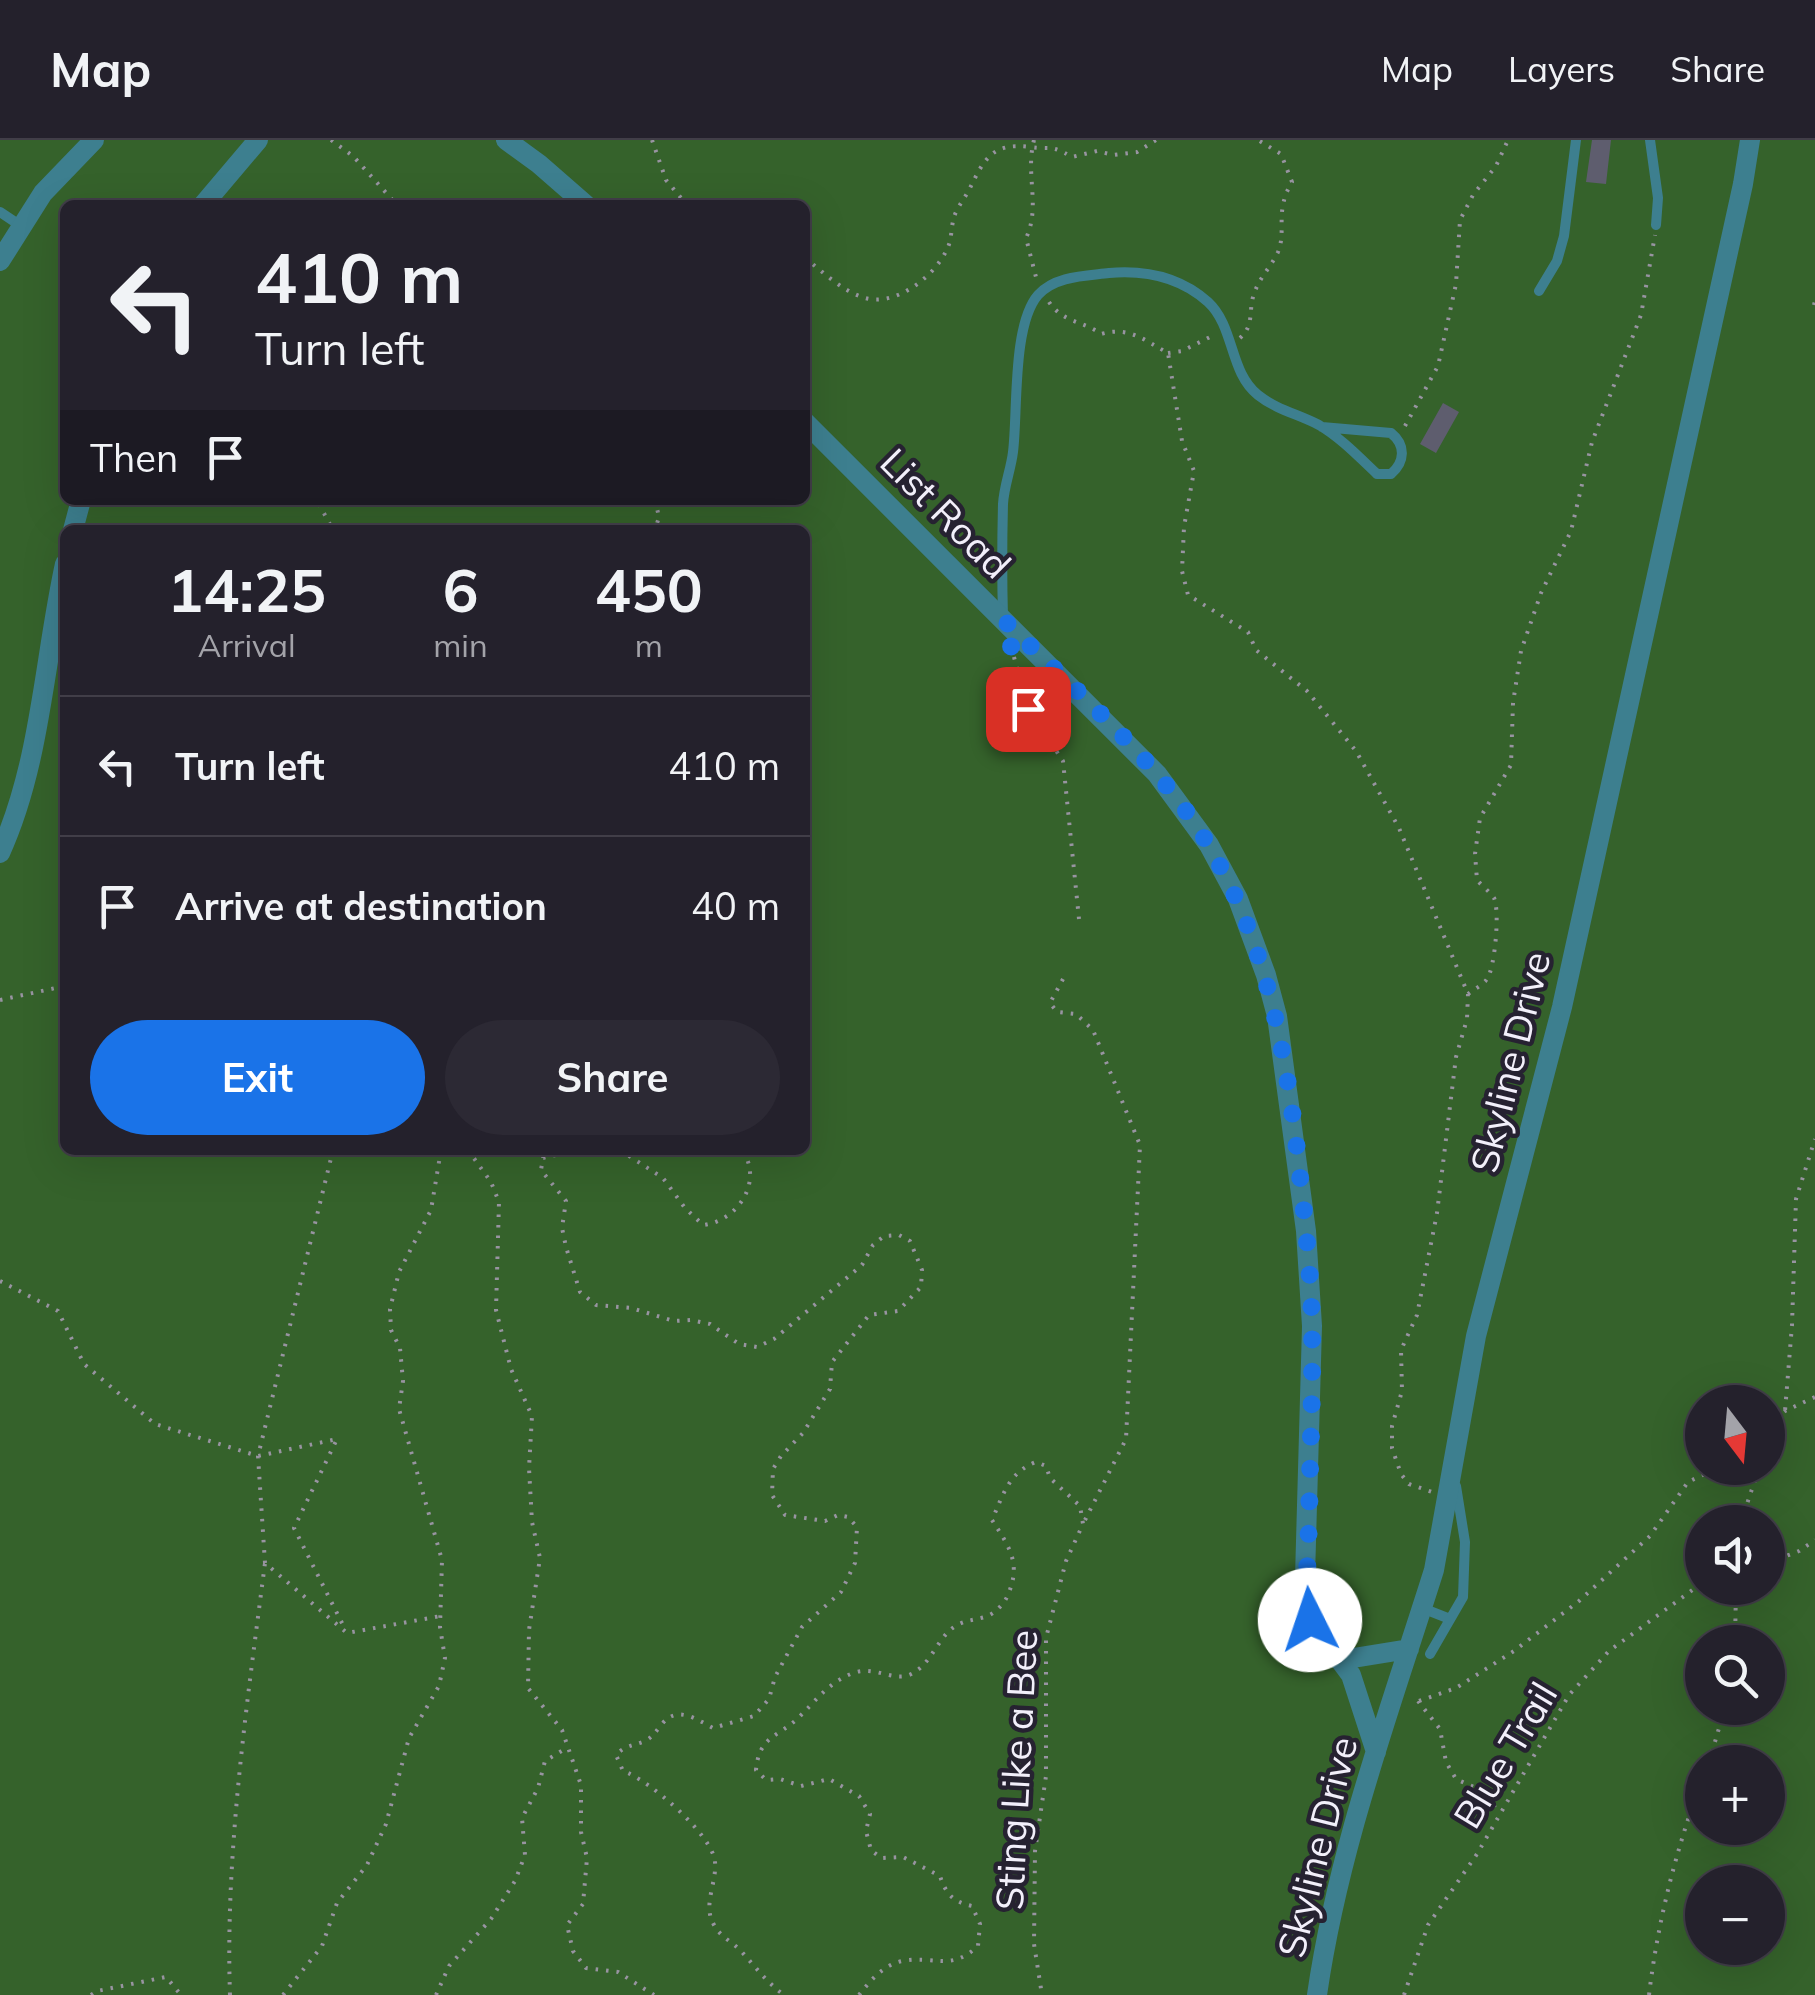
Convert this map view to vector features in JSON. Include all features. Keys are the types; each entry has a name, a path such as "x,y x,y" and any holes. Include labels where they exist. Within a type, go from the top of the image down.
{"street":[{"path":"207,200 258,140"},
{"path":"506,140 580,200"},
{"name":"Skyline Drive","path":"1317,1995 1336,1891 1394,1693 1420,1652 1422,1608 1449,1497 1476,1336 1562,1006 1750,140"},
{"path":"0,261 43,193 83,145"},
{"name":"List Road","path":"810,427 1132,749 1185,810 1238,899 1277,1016 1290,1093 1310,1274 1310,1620 1352,1674 1376,1754"},
{"path":"0,853 17,811 31,758 60,593"},
{"path":"1340,1660 1420,1652"}],"lane":[{"path":"1539,290 1564,236 1576,140"},
{"path":"1650,140 1658,198 1656,225"},
{"path":"0,212 22,227"},
{"path":"1004,620 1003,501 1013,450 1024,325 1041,291 1070,277 1138,271 1155,274 1208,302 1222,322 1240,372 1254,392 1278,409 1322,427 1377,474 1385,476 1400,466 1398,439 1390,433 1322,427"},
{"path":"1420,1652 1450,1619 1462,1598 1465,1542 1453,1471"},
{"path":"1422,1608 1450,1619"}],"path":[{"path":"331,140 353,156 392,200"},
{"path":"652,140 666,180 684,200"},
{"path":"997,140 1000,149"},
{"path":"1034,140 1029,174 1035,219 1026,238 1041,291 1056,313 1079,326 1092,327 1101,334 1118,330 1135,333 1168,352 1182,351 1212,336 1222,345 1245,335 1252,317 1252,298 1279,250 1283,197 1292,182 1281,154 1258,140"},
{"path":"810,261 863,298 878,300 905,292 931,272 948,247 954,216 982,162 1000,149 1015,144 1032,148 1054,146 1072,157 1097,150 1112,155 1137,152 1156,140"},
{"path":"1398,439 1438,366 1456,284 1460,220 1473,195 1496,166 1508,140"},
{"path":"1468,994 1487,980 1495,960 1498,914 1493,897 1477,880 1480,818 1511,765 1513,703 1521,651 1540,593 1570,530 1592,442 1641,315 1656,225"},
{"path":"1168,352 1182,441 1194,470 1184,527 1182,572 1188,594 1248,632 1256,650 1306,691 1356,752 1398,828 1468,994 1437,1214 1417,1315 1401,1350 1402,1391 1392,1426 1392,1448 1409,1484 1449,1497"},
{"path":"1013,655 1028,709 1063,761 1079,919"},
{"path":"1063,980 1050,1003 1057,1012 1076,1014 1092,1030 1140,1145 1126,1439 1083,1524"},
{"path":"0,1000 60,987"},
{"path":"1785,1399 1796,1199 1815,1139"},
{"path":"230,1995 239,1797 264,1563 258,1456 332,1155"},
{"path":"283,1995 322,1946 336,1903 367,1865 386,1824 409,1738 439,1686 444,1658 440,1616 442,1560 399,1409 403,1381 390,1309 399,1272 431,1210 441,1155"},
{"path":"472,1155 500,1202 496,1310 512,1369 532,1416 528,1468 532,1522 540,1558 529,1630 528,1688 562,1730 580,1785 581,1832 587,1858 584,1904 566,1925 573,1951 586,1968 618,1972 654,1995"},
{"path":"556,1155 544,1158 541,1170 566,1201 562,1228 566,1247 580,1292 596,1306 631,1308 674,1321 710,1324 739,1344 756,1347 774,1339 862,1265 884,1236 899,1235 910,1241 922,1270 922,1287 898,1312 870,1315 832,1362 830,1389 804,1433 773,1469 772,1494 784,1515 825,1520 838,1514 848,1517 857,1527 855,1563 841,1592 802,1627 775,1677 770,1699 754,1716 713,1728 677,1714 664,1720 655,1734 643,1742 625,1746 616,1754 623,1772 636,1775 662,1794 709,1845 715,1858 710,1920 722,1937 784,1995"},
{"path":"628,1155 662,1178 703,1224 716,1223 738,1207 748,1192 752,1174 744,1155"},
{"path":"0,1281 58,1311 84,1364 155,1424 258,1456 337,1439 294,1528 347,1633"},
{"path":"1785,1410 1815,1397"},
{"name":"Sting Like a Bee","path":"859,1995 875,1975 900,1961 950,1962 968,1955 978,1946 980,1924 972,1906 956,1902 945,1890 940,1876 903,1857 881,1858 871,1850 866,1832 870,1814 859,1796 829,1779 801,1786 780,1779 766,1780 756,1770 757,1760 772,1733 795,1721 813,1698 834,1682 858,1672 881,1670 896,1677 909,1675 924,1664 948,1632 967,1618 988,1616 1005,1603 1016,1574 1010,1549 992,1520 1010,1479 1022,1467 1036,1462 1046,1466 1050,1478 1080,1506 1083,1524 1066,1561 1046,1638 1046,1776 1035,1851 1034,1944 1042,1995"},
{"path":"1419,1701 1456,1688 1514,1651 1580,1601 1650,1536 1686,1485"},
{"path":"1785,1556 1815,1540"},
{"path":"264,1563 347,1633"},
{"name":"Blue Trail","path":"1404,1995 1428,1925 1477,1854 1569,1695 1609,1651 1685,1595"},
{"path":"347,1633 440,1616"},
{"path":"1394,1693 1419,1701 1440,1729 1446,1762 1456,1778 1485,1792 1499,1814"},
{"path":"436,1995 448,1966 491,1919 516,1880 525,1855 522,1818 538,1788 545,1761 568,1747"},
{"path":"1649,1995 1656,1939 1685,1834"},
{"path":"90,1995 97,1990 166,1976 181,1995"}],"green space":[{"path":"0,140 1815,140 1815,1995 0,1995"}],"building":[{"path":"1592,140 1611,140 1606,184 1586,182"},
{"path":"1443,403 1459,412 1436,453 1420,444"}],"route":[{"path":"1028,709 1004,620 1120,736 1185,810 1238,899 1266,975 1290,1093 1310,1274 1306,1577 1310,1620"}]}
